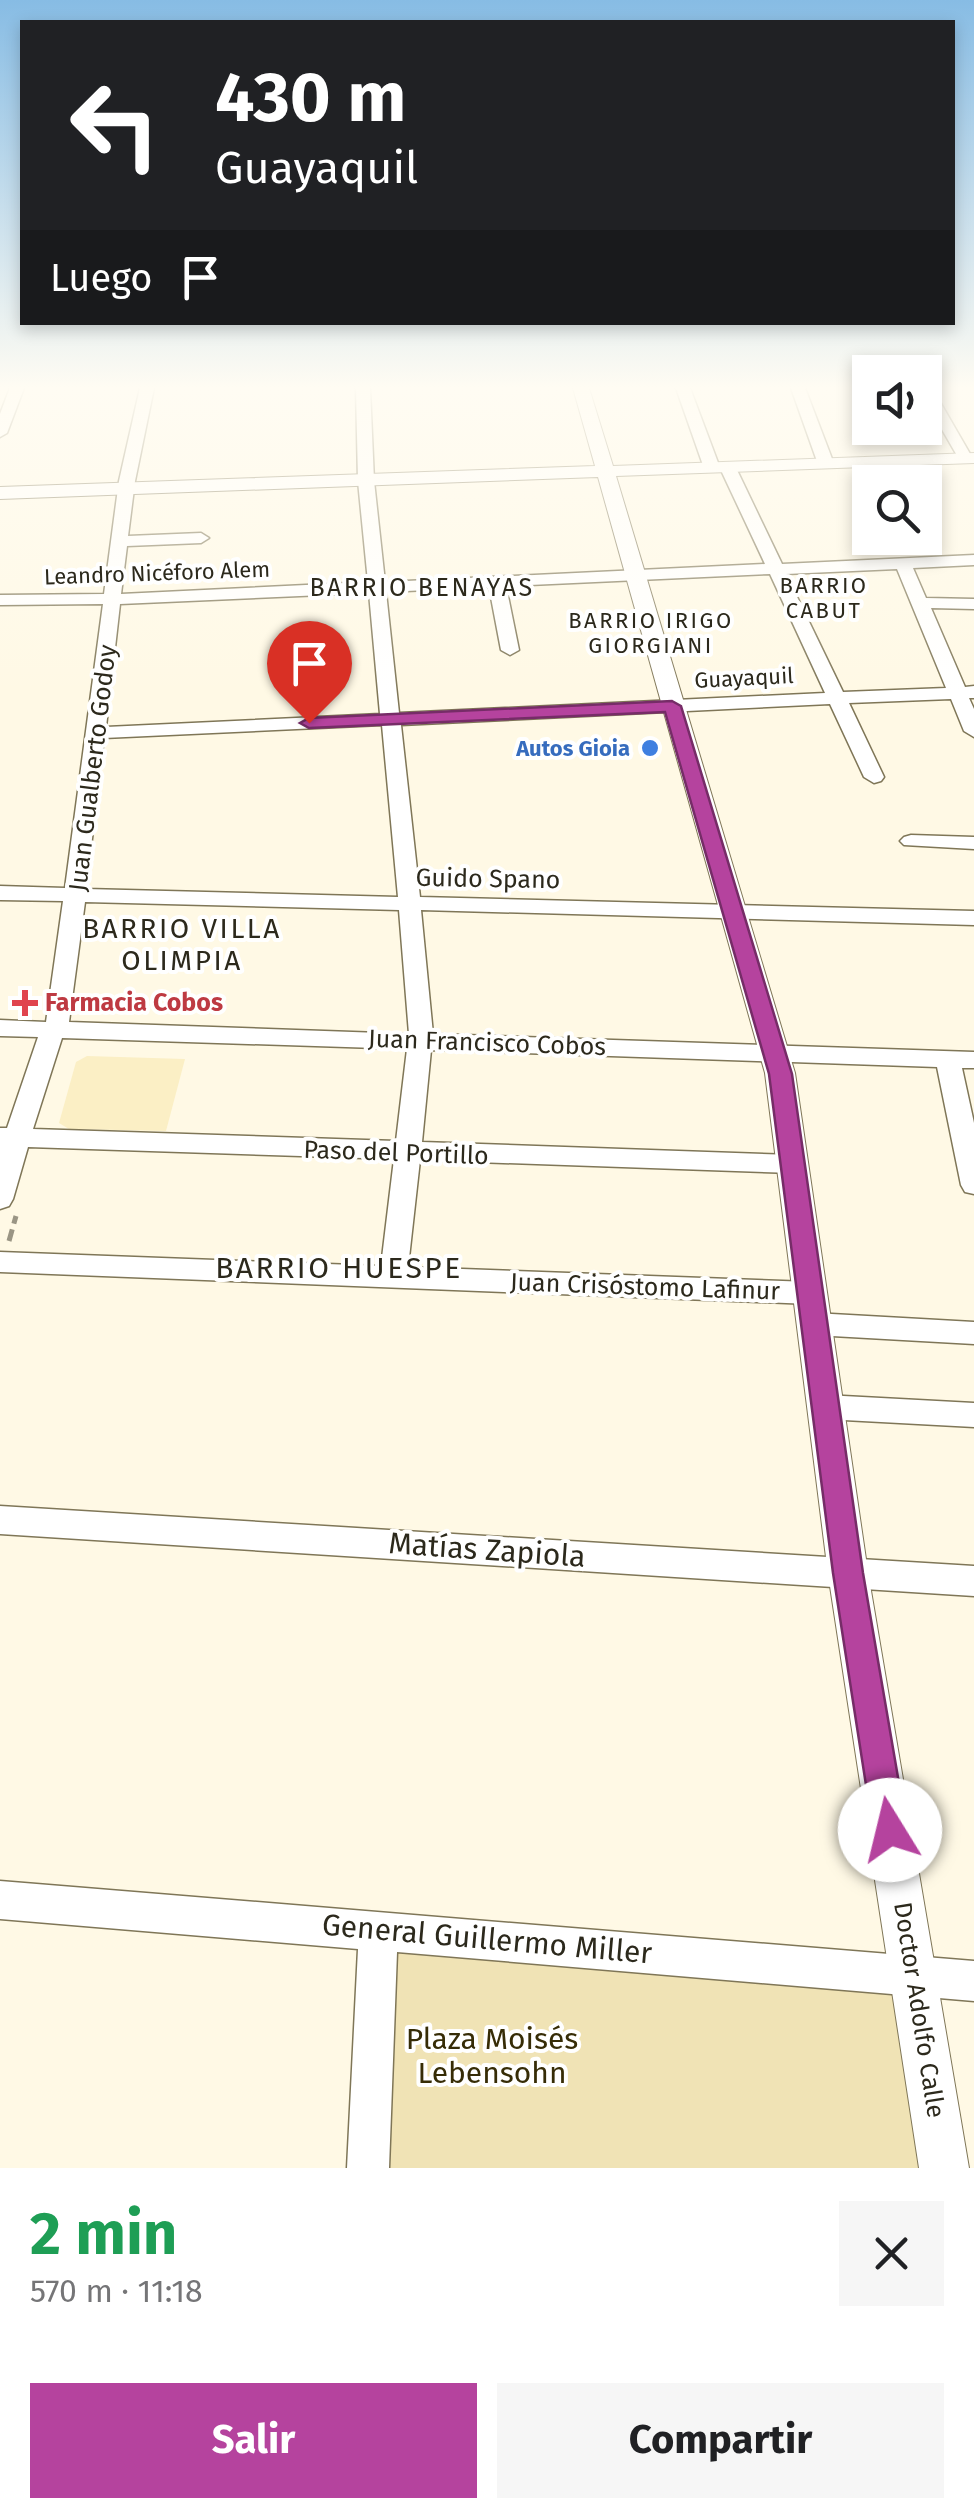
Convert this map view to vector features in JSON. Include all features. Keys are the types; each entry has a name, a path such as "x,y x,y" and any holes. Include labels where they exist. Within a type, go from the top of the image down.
{"main road":[{"path":"0,493 121,489"},
{"name":"Doctor Adolfo Calle","path":"610,489 775,1053 848,1573 944,2168"}],"street":[{"name":"Juan Gualberto Godoy","path":"0,1199 8,1138 40,1056 56,1030 78,894 126,489"},
{"path":"367,489 421,1040 393,1278"},
{"path":"732,489 776,570 874,777"},
{"path":"120,542 201,538"},
{"name":"Leandro Nicéforo Alem","path":"0,600 114,599 974,560"},
{"path":"903,564 965,692 974,731"},
{"path":"497,582 510,650"},
{"path":"919,603 974,604"},
{"name":"Guayaquil","path":"96,733 965,692"},
{"path":"911,841 974,843"},
{"name":"Guido Spano","path":"0,893 974,918"},
{"name":"Juan Francisco Cobos","path":"0,1028 961,1060"},
{"path":"961,1060 974,1185"},
{"name":"Paso del Portillo","path":"8,1138 793,1164"},
{"name":"Juan Crisóstomo Lafinur","path":"0,1262 393,1278 812,1309 974,1333"},
{"path":"826,1406 974,1415"},
{"name":"Matías Zapiola","path":"0,1520 974,1581"},
{"name":"General Guillermo Miller","path":"0,1900 974,1981"},
{"path":"368,2168 378,1929"}],"shaded area":[{"path":"87,1056 185,1059 166,1131 69,1129 59,1123 76,1062"}],"green space":[{"name":"Plaza Moisés Lebensohn","path":"382,1936 909,1980 939,2168 372,2168"}],"place":[{"name":"Autos Gioia","path":"650,748"},
{"name":"Farmacia Cobos","path":"25,1003"}],"district":[{"name":"BARRIO BENAYAS","path":"422,588"},
{"name":"BARRIO CABUT","path":"824,598"},
{"name":"BARRIO IRIGO GIORGIANI","path":"651,632"},
{"name":"BARRIO VILLA OLIMPIA","path":"182,944"},
{"name":"BARRIO HUESPE","path":"339,1268"}],"route":[{"path":"309,723 672,706 780,1074 848,1573 890,1830"}]}
